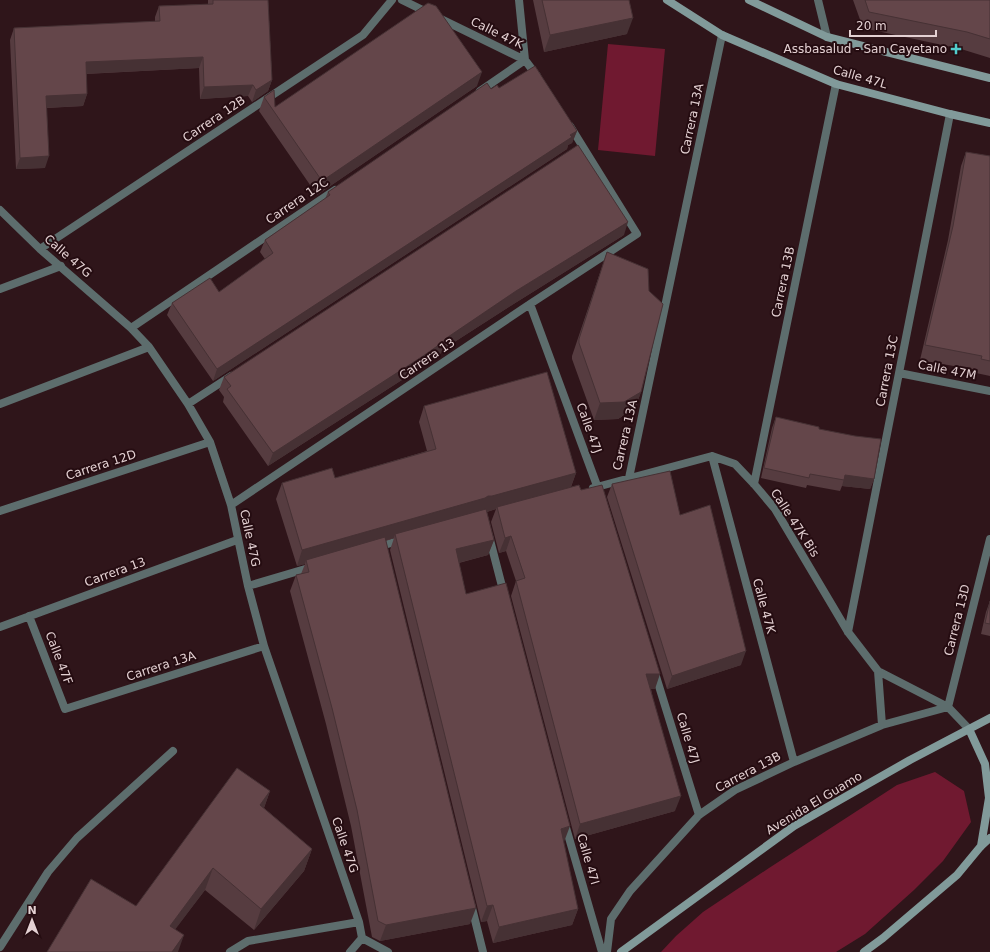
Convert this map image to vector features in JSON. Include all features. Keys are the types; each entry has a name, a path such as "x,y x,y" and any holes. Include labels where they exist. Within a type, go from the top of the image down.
{"main road":[{"name":"Calle 47L","path":"667,0 722,35 836,84 990,123"},
{"path":"749,0 827,37 990,78"},
{"name":"Avenida El Guamo","path":"621,952 794,826 910,760 990,718"},
{"path":"969,729 985,764 989,798 981,846"},
{"path":"864,952 883,938 957,875 981,846 990,838"}],"street":[{"name":"Carrera 12B","path":"40,249 363,35 392,0"},
{"name":"Calle 47K","path":"402,0 525,60 543,86"},
{"path":"473,95 525,60 519,0"},
{"path":"818,0 827,37"},
{"name":"Carrera 13A","path":"583,491 629,478 722,35"},
{"name":"Carrera 13B","path":"754,484 836,84"},
{"name":"Carrera 13C","path":"848,632 950,114"},
{"name":"Carrera 13","path":"231,505 636,234 580,147 565,119"},
{"name":"Carrera 12C","path":"132,328 342,185"},
{"name":"Calle 47G","path":"0,210 40,249 132,328 149,347 188,404 210,442 231,505 237,540 264,646 359,922 362,938"},
{"path":"0,290 61,266"},
{"name":"Calle 47J","path":"530,304 603,502"},
{"path":"0,404 149,347"},
{"path":"188,404 235,373"},
{"name":"Calle 47M","path":"899,373 990,391"},
{"name":"Carrera 12D","path":"0,511 210,442"},
{"name":"Calle 47K","path":"712,456 794,762"},
{"path":"629,478 712,456"},
{"name":"Calle 47K Bis","path":"712,456 735,464 775,509 848,632 878,671 948,707 969,729"},
{"path":"486,525 506,601"},
{"path":"368,550 384,549 412,538"},
{"name":"Carrera 13D","path":"948,707 990,539"},
{"name":"Carrera 13","path":"0,627 237,540"},
{"path":"248,586 323,564"},
{"name":"Calle 47F","path":"29,616 65,710"},
{"name":"Carrera 13A","path":"65,710 264,646"},
{"name":"Calle 47J","path":"652,662 699,815"},
{"path":"878,671 882,725"},
{"name":"Carrera 13B","path":"607,952 611,919 630,891 699,815 735,790 794,762 882,725 948,707"},
{"path":"0,947 48,872 77,838 173,751"},
{"name":"Calle 47I","path":"563,815 602,952"},
{"path":"470,898 483,952"},
{"path":"230,952 248,941 359,922"},
{"path":"350,952 362,938 388,952"}],"shaded area":[{"path":"608,44 665,49 655,156 598,150"},
{"path":"935,772 964,791 971,822 943,861 914,890 865,934 836,952 661,952 676,936 703,912 769,868 897,785"}],"building":[{"path":"213,0 268,0 272,80 256,90 253,85 204,87 203,57 86,62 87,94 46,96 49,156 20,158 14,28 160,21 159,6 213,4"},
{"path":"542,0 629,0 633,18 550,35"},
{"path":"865,0 990,0 990,39 967,32 869,12"},
{"path":"428,3 436,6 482,72 322,181 264,97 274,90 275,107"},
{"path":"535,66 577,131 570,135 572,137 217,369 172,303 210,278 219,292 273,253 265,240 330,195 328,192 487,83 491,89 497,85 499,88"},
{"path":"578,145 628,222 516,291 445,339 446,340 423,356 273,453 227,389 231,386 224,377"},
{"path":"966,152 990,156 990,361 981,359 982,356 925,345 953,226"},
{"path":"607,252 648,269 649,291 663,304 641,392 624,402 600,403 579,343 579,339"},
{"path":"547,372 576,473 488,496 302,550 282,483 332,468 335,478 436,449 424,406"},
{"path":"776,417 819,427 819,429 881,439 874,479 845,475 844,480 810,474 809,478 764,468"},
{"path":"670,471 680,515 710,505 746,651 672,676 612,484"},
{"path":"579,485 581,490 602,485 660,674 646,674 681,796 580,824 516,581 525,578 511,536 505,538 497,507"},
{"path":"486,509 494,540 456,549 466,594 506,583 570,826 561,829 578,909 499,927 493,905 487,906 395,534"},
{"path":"385,537 476,908 386,925 378,921 357,810 332,708 296,575 309,572 306,560"},
{"path":"990,601 990,624 985,623"},
{"path":"237,768 270,791 260,805 312,849 261,909 213,868 170,926 184,935 172,952 47,952 91,879 136,906"}],"place":[{"name":"Assbasalud - San Cayetano","path":"956,49"}]}
